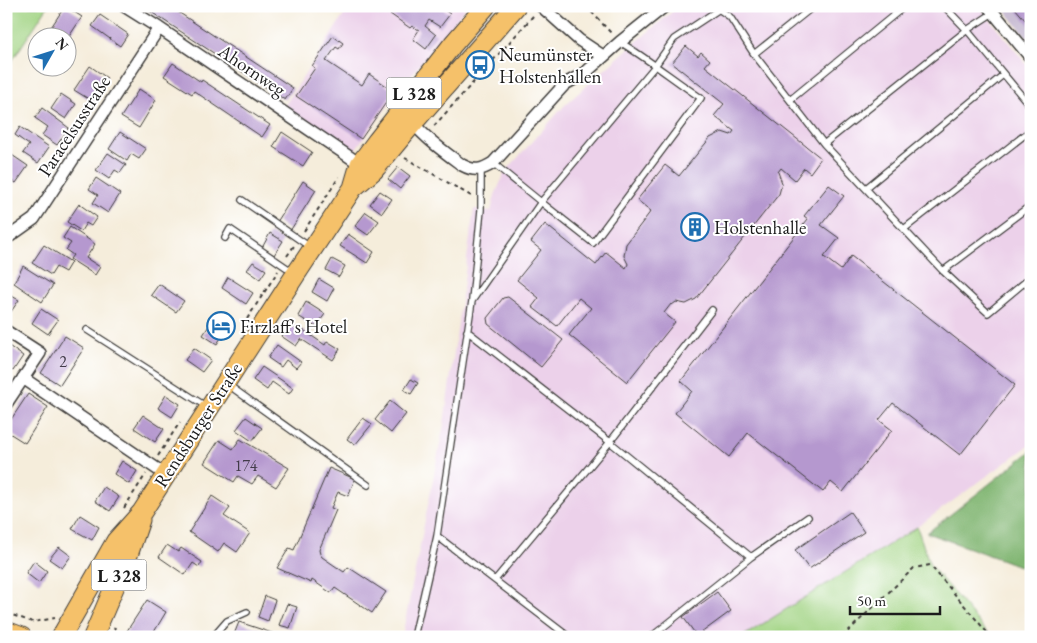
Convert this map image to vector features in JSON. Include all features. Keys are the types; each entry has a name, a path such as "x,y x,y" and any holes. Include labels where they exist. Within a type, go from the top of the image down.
{"main road":[{"name":"Rendsburger Straße","path":"353,188 360,164 417,89 486,6"},
{"name":"Rendsburger Straße","path":"61,637 116,541 142,512 353,188 420,129 516,6"},
{"name":"Rendsburger Straße","path":"93,637 128,555 142,512"},
{"path":"6,631 22,637"}],"street":[{"name":"Ahornweg","path":"124,6 360,164"},
{"path":"541,6 579,40 603,56"},
{"path":"386,129 400,123 420,129 462,166 481,170 493,163 565,84 585,73 665,6"},
{"path":"991,10 1031,58"},
{"name":"Paracelsusstraße","path":"10,236 34,219 159,28"},
{"name":"Rendsburger Straße","path":"417,89 410,115 420,129"},
{"path":"6,330 40,353 6,404"},
{"path":"23,378 166,475"}],"lane":[{"path":"754,54 814,6"},
{"path":"790,100 905,6"},
{"path":"944,6 1031,108"},
{"path":"472,301 542,202 655,66 674,39 722,8 754,54 824,144 943,271 988,313 1031,277"},
{"path":"824,144 991,10"},
{"path":"493,163 594,243 701,98 620,42"},
{"path":"866,188 1003,75"},
{"path":"904,229 1031,130"},
{"path":"414,637 437,536 472,301 481,202 481,170"},
{"path":"242,200 312,249"},
{"path":"943,271 1031,205"},
{"path":"225,238 230,229 296,274"},
{"path":"495,580 610,442 712,310"},
{"path":"87,330 208,408"},
{"path":"467,330 610,442 751,557"},
{"path":"225,383 368,485"},
{"path":"652,637 751,557 808,517"},
{"path":"437,536 569,637"},
{"path":"213,637 227,621 247,612"}],"path":[{"path":"420,129 541,6"},
{"path":"586,6 620,42"},
{"path":"401,155 481,202"},
{"path":"842,637 914,568 930,565 991,637"},
{"path":"6,613 33,622 58,617"},
{"path":"111,637 118,620"},
{"path":"980,637 985,631"},
{"path":"1023,637 1031,632"}],"shaded area":[{"path":"351,6 467,6 404,84 351,155 281,111"},
{"path":"679,6 979,6 1031,70 1031,444 917,527 742,637 402,637 444,424 474,209 491,211 495,195 505,172 565,105"},
{"path":"1001,6 1031,6 1031,42"}],"green space":[{"path":"6,6 48,6 34,28 28,28 28,36 6,70"},
{"path":"1031,451 1031,570 927,533"},
{"path":"917,527 930,565 991,637 742,637"}],"building":[{"path":"65,6 82,17 75,28 51,28"},
{"path":"142,6 169,6 293,88 285,100"},
{"path":"384,6 439,6 450,14 440,27 429,20 425,26 436,35 426,49 413,39 419,30 412,26 410,28 383,9"},
{"path":"1017,6 1031,6 1031,27 1015,8"},
{"path":"100,15 128,34 120,46 92,26"},
{"path":"333,36 343,43 339,49 336,47 326,61 362,85 369,74 394,91 361,139 296,96 315,68 312,66"},
{"path":"686,46 698,56 701,52 710,60 705,66 821,158 810,173 804,168 795,180 781,168 778,172 782,183 779,194 696,299 686,304 676,302 671,304 664,313 675,322 627,382 569,335 591,308 579,298 557,326 532,307 539,298 517,280 541,250 531,242 545,224 596,265 606,252 626,268 628,264 624,256 626,244 651,211 637,200 665,165 679,176 710,138 722,132 731,135 734,131 714,116 724,104 672,63"},
{"path":"173,63 270,125 262,137 194,91 192,94 164,76"},
{"path":"90,66 107,78 92,101 74,90"},
{"path":"139,89 156,100 139,128 121,117"},
{"path":"61,94 76,104 66,119 51,109"},
{"path":"42,108 69,128 57,145 42,135 48,127 35,118"},
{"path":"20,127 49,147 38,163 23,153 29,145 15,135"},
{"path":"120,132 146,149 139,159 131,154 127,161 109,149"},
{"path":"282,132 312,152 303,166 273,147"},
{"path":"6,151 28,166 16,183 6,177"},
{"path":"108,153 126,165 120,173 115,170 109,179 96,170"},
{"path":"398,167 410,176 400,189 388,179"},
{"path":"96,178 120,194 108,213 93,203 98,195 89,189"},
{"path":"303,181 316,190 290,231 277,222"},
{"path":"829,185 844,196 821,225 839,238 824,257 841,270 851,256 1015,385 960,455 893,403 879,420 892,430 843,492 831,482 823,492 748,433 729,457 675,413 692,391 681,381 808,219 804,216"},
{"path":"380,191 392,199 382,213 370,204"},
{"path":"79,204 97,217 91,226 86,223 81,231 67,222"},
{"path":"366,212 379,221 368,235 355,226"},
{"path":"70,227 95,244 86,258 100,267 95,275 70,259 73,255 66,250 71,243 63,238"},
{"path":"270,233 283,241 274,255 262,248"},
{"path":"348,234 374,252 367,263 340,246"},
{"path":"44,245 71,262 65,272 56,267 51,275 32,263"},
{"path":"332,259 345,266 339,277 326,270"},
{"path":"253,262 266,270 260,279 247,270"},
{"path":"23,266 53,285 42,302 14,283"},
{"path":"228,277 253,293 246,304 222,288"},
{"path":"319,279 334,288 327,301 312,292"},
{"path":"159,284 184,301 176,312 151,295"},
{"path":"6,293 19,300 8,316 6,315"},
{"path":"508,297 563,340 541,367 488,324 487,318 503,298"},
{"path":"306,302 325,314 316,327 298,316"},
{"path":"41,309 58,320 48,334 32,323"},
{"path":"218,312 232,321 217,344 203,335"},
{"path":"290,324 301,331 303,330 325,345 327,341 340,349 333,360 301,339 296,346 281,336"},
{"path":"65,336 84,348 60,385 41,373"},
{"path":"6,344 23,356 13,371 6,367"},
{"path":"277,345 301,362 296,368 286,360 281,367 268,358"},
{"path":"194,348 211,360 202,372 185,360"},
{"path":"262,367 293,388 289,394 272,382 267,390 253,380"},
{"path":"411,379 418,383 411,394 404,390"},
{"path":"28,394 48,407 25,443 6,431 6,427"},
{"path":"166,395 180,404 172,417 158,408"},
{"path":"390,401 406,414 391,433 375,420"},
{"path":"143,415 164,429 155,442 134,428"},
{"path":"246,417 262,428 252,441 236,430"},
{"path":"363,418 372,424 355,445 347,439"},
{"path":"240,439 289,468 276,487 258,476 252,484 238,476 234,482 204,463 219,440 233,449"},
{"path":"122,461 137,471 129,484 114,474"},
{"path":"329,468 355,479 348,496 338,492 331,508 336,510 319,550 320,554 344,572 348,567 386,592 372,613 335,588 331,593 312,580 311,583 277,568 289,548 294,550"},
{"path":"104,487 119,497 110,511 95,501"},
{"path":"212,496 230,508 224,516 250,533 237,552 224,543 218,552 189,532"},
{"path":"850,512 864,532 809,569 795,550"},
{"path":"80,515 99,527 92,540 72,529"},
{"path":"167,545 178,552 181,548 202,562 199,567 193,563 185,575 159,557"},
{"path":"59,547 71,556 62,568 49,559"},
{"path":"34,561 47,571 39,583 26,573"},
{"path":"717,592 731,611 697,636 683,617"},
{"path":"265,596 275,600 268,621 258,617"},
{"path":"147,600 166,612 151,637 123,637"},
{"path":"287,604 297,607 290,628 279,625"},
{"path":"239,622 281,636 281,637 233,637"}],"place":[{"name":"Neumünster Holstenhallen","path":"480,65"},
{"name":"Holstenhalle","path":"695,227"},
{"name":"Firzlaff's Hotel","path":"221,326"}]}
